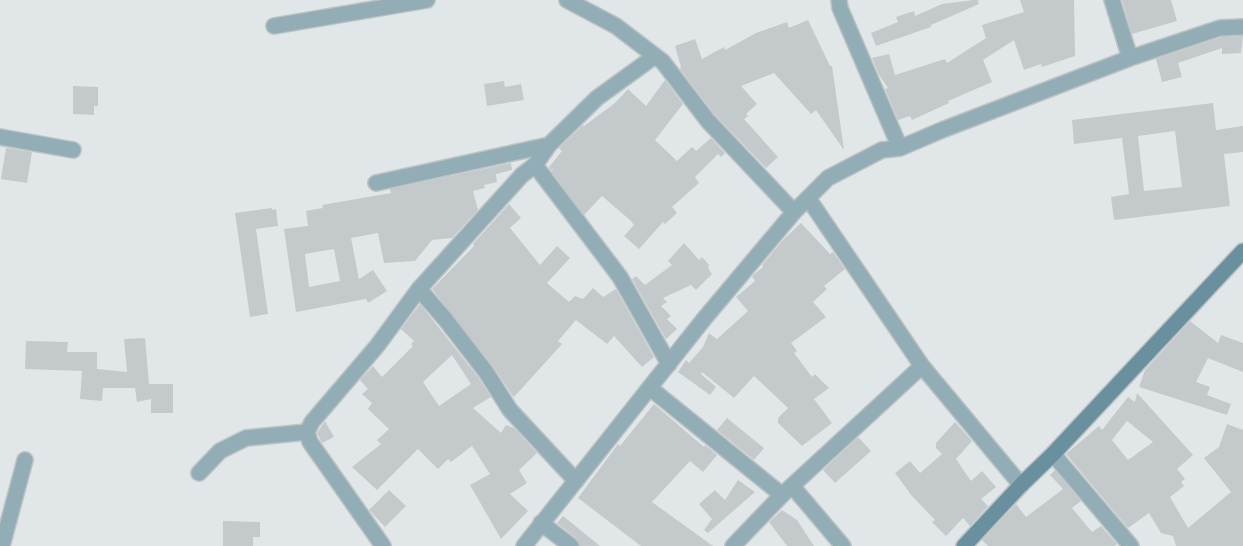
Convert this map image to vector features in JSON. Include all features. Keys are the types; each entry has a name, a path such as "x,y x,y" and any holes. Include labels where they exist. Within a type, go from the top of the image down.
{"main road":[{"path":"964,546 1020,485 1054,454 1243,251"}],"street":[{"path":"274,26 427,0"},
{"path":"567,0 616,26 663,62 708,121 794,212"},
{"path":"839,0 840,8 900,148"},
{"path":"1112,0 1130,58"},
{"path":"524,546 669,364 794,212 828,178 882,150 900,148 1130,58 1220,28 1243,27"},
{"path":"383,546 310,442 307,432 312,422 377,346 418,289 522,175 536,165 549,145 597,98 655,56"},
{"path":"0,137 73,150"},
{"path":"376,183 549,145"},
{"path":"536,165 620,277 669,364"},
{"path":"808,198 922,366 1020,485"},
{"path":"418,289 446,319 486,372 510,410 576,481"},
{"path":"733,546 787,491 922,366"},
{"path":"650,388 787,491 842,546"},
{"path":"199,473 220,451 246,438 307,432"},
{"path":"1054,454 1131,546"},
{"path":"2,546 25,460"},
{"path":"541,523 571,546"}],"building":[{"path":"978,0 979,4 931,25 931,27 876,46 871,33 898,22 896,17 914,11 915,16 942,4"},
{"path":"1020,0 1074,0 1075,56 1042,67 1041,64 1024,70 1014,40 983,60 992,82 948,101 949,103 912,120 910,116 898,120 885,89 888,88 879,75 872,58 889,54 895,75 945,59 947,63 986,38 982,25 1024,12"},
{"path":"1122,0 1171,0 1177,21 1132,34"},
{"path":"808,20 830,66 832,66 844,150 816,110 811,114 774,73 741,86 757,104 746,114 748,116 744,119 778,157 766,168 715,115 680,69 675,46 695,39 702,59 724,47 725,50 756,33 787,22 789,28"},
{"path":"1243,36 1241,53 1222,54 1222,48 1178,63 1182,77 1162,82 1156,59 1222,37"},
{"path":"665,80 683,104 655,140 677,161 692,147 696,151 711,138 725,153 721,157 718,154 695,177 699,183 672,207 677,213 665,224 663,222 639,249 624,236 634,225 631,221 602,196 584,215 551,171 554,169 550,170 549,167 562,151 559,148 583,125 615,103 628,89 646,106"},
{"path":"504,81 505,87 521,84 524,100 487,106 484,84"},
{"path":"73,86 98,87 98,106 94,106 94,115 73,114"},
{"path":"1213,103 1216,130 1243,126 1243,152 1224,154 1230,206 1114,220 1111,197 1129,194 1122,138 1074,144 1072,120","holes":["1175,131 1182,187 1144,191 1138,136"]},
{"path":"6,148 32,152 27,183 1,179"},
{"path":"511,163 512,170 496,174 497,182 484,185 485,188 473,191 478,210 452,238 432,240 415,261 384,263 378,233 351,238 359,279 373,270 387,291 368,303 366,299 296,312 284,229 308,226 306,211 323,208 322,205 391,193 390,189","holes":["334,249 340,281 309,287 305,254"]},
{"path":"509,204 521,218 510,228 540,265 557,246 570,258 547,283 569,302 575,296 583,299 593,288 603,297 616,289 654,357 642,367 614,336 607,344 576,320 558,341 562,344 514,397 512,395 493,366 432,289 474,246 473,244"},
{"path":"272,208 272,210 276,209 278,226 256,229 268,314 250,317 235,213"},
{"path":"801,223 830,254 833,252 845,269 824,286 827,289 813,302 826,317 791,343 797,351 794,353 812,377 815,374 829,388 814,399 832,423 802,446 778,423 778,418 788,408 754,376 734,398 702,372 701,374 716,387 710,395 678,372 686,360 689,363 703,347 709,333 717,339 748,311 736,297 755,281 752,276 763,267 762,265 783,240"},
{"path":"684,243 699,260 702,257 709,265 708,268 712,274 696,290 691,285 663,298 667,302 661,306 671,316 667,319 677,329 666,339 632,279 636,276 645,285 672,265 668,261"},
{"path":"420,304 478,377 491,397 473,408 501,433 506,425 514,428 537,453 519,470 527,483 510,494 528,511 501,539 470,485 490,474 472,446 451,462 448,459 438,469 418,449 377,490 352,467 381,444 377,440 389,429 368,409 372,403 362,394 368,389 360,380 373,366 382,377 413,346 411,344 414,341 401,329","holes":["452,355 471,384 439,406 423,382"]},
{"path":"1190,321 1218,343 1221,335 1243,343 1243,372 1208,358 1196,382 1210,387 1207,395 1231,404 1227,415 1139,387 1145,370"},
{"path":"145,338 149,384 173,384 173,413 151,413 151,399 137,402 135,388 103,388 102,401 80,399 82,371 25,369 26,341 68,342 67,352 97,352 97,369 127,372 124,339"},
{"path":"1137,393 1193,455 1177,469 1185,479 1181,482 1184,486 1170,497 1188,528 1231,492 1204,458 1219,447 1227,424 1243,430 1243,546 1176,546 1173,536 1161,533 1149,513 1128,528 1066,454 1099,426 1102,430 1128,397 1135,402","holes":["1127,421 1153,442 1128,460 1112,440"]},
{"path":"654,404 704,447 705,445 717,455 703,472 690,461 652,502 713,546 641,546 578,498 618,444 620,446"},
{"path":"727,418 764,448 754,460 717,430"},
{"path":"325,421 334,437 322,443 317,433"},
{"path":"955,422 972,441 956,459 971,481 982,471 996,487 981,499 988,506 970,526 963,518 946,536 932,522 935,520 912,496 895,473 910,461 920,473 942,454 936,448 936,443"},
{"path":"858,437 871,451 835,483 823,470"},
{"path":"1055,470 1081,501 1072,508 1092,532 1101,526 1117,544 1115,546 988,546 982,540 1016,504 1026,517 1063,489 1050,475"},
{"path":"738,480 755,492 708,533 704,530 712,519 699,504 715,490 725,500"},
{"path":"389,490 406,506 385,527 369,510"},
{"path":"782,510 797,520 814,546 787,546 769,522"},
{"path":"563,516 600,546 580,546 577,539 557,523"},
{"path":"223,521 260,522 260,537 253,537 253,546 223,546"}]}
